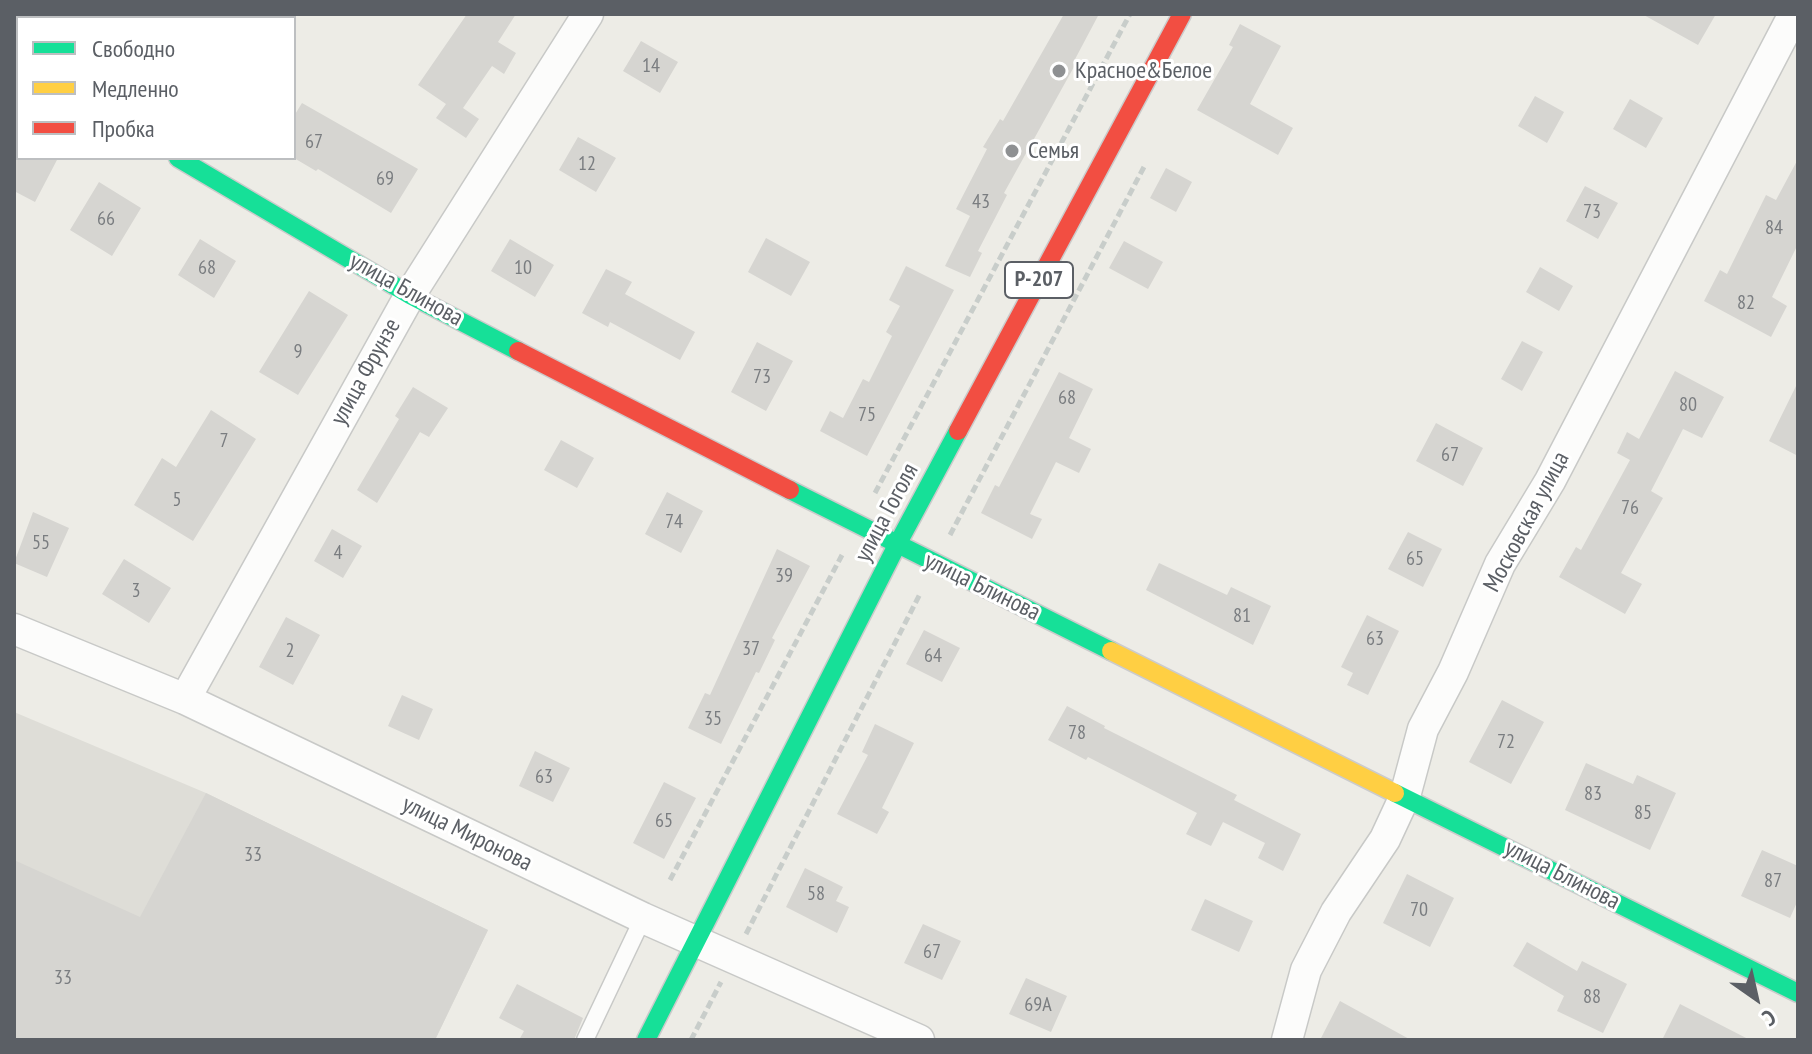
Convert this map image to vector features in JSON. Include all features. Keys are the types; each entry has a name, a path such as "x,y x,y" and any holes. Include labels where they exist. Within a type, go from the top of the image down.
{"street":[{"name":"улица Фрунзе","path":"185,699 410,295 588,14"},
{"name":"улица Гоголя","path":"646,1040 897,545 1182,14"},
{"name":"Московская улица","path":"1287,1040 1306,970 1336,912 1385,839 1405,796 1423,729 1453,672 1500,564 1557,468 1794,14"},
{"name":"улица Блинова","path":"181,160 410,295 897,545 1798,993"},
{"name":"улица Миронова","path":"14,629 185,699 643,918 919,1040"}],"lane":[{"path":"585,1040 643,918"}],"path":[{"name":"улица Гоголя","path":"670,880 1130,14"},
{"path":"691,1040 935,564 1108,241 1150,156"}],"shaded area":[{"path":"14,712 206,793 488,930 435,1040 14,1040"}],"building":[{"path":"467,14 516,14 498,42 516,53 504,74 492,66 463,108 479,119 466,138 436,118 446,104 418,85"},
{"path":"1064,14 1099,14 1073,63 1075,65 1004,193 1007,195 978,251 982,253 970,277 945,266 970,216 956,209 987,149 983,147 1000,119 1003,121"},
{"path":"1642,14 1716,14 1698,45"},
{"path":"1240,24 1281,46 1250,104 1293,128 1278,155 1197,110 1233,47 1229,45"},
{"path":"641,41 678,62 660,93 623,71"},
{"path":"1535,96 1564,112 1547,143 1518,126"},
{"path":"1630,99 1663,118 1646,148 1613,129"},
{"path":"302,103 418,169 391,213 296,159 296,113"},
{"path":"578,137 616,158 596,192 559,170"},
{"path":"14,158 57,160 35,202 14,191"},
{"path":"1798,159 1798,244 1772,297 1787,306 1771,337 1704,301 1720,270 1727,274 1766,195 1776,200"},
{"path":"1166,168 1192,182 1176,212 1150,198"},
{"path":"99,182 141,208 112,256 70,230"},
{"path":"1585,186 1618,203 1598,239 1566,221"},
{"path":"766,238 810,262 791,296 748,272"},
{"path":"200,239 236,261 214,298 178,275"},
{"path":"510,239 554,265 535,297 491,271"},
{"path":"1124,241 1163,262 1148,289 1109,268"},
{"path":"906,266 954,290 867,456 820,431 830,411 843,418 863,379 869,382 892,336 886,332 900,306 889,300"},
{"path":"1540,267 1573,286 1559,311 1526,292"},
{"path":"606,269 632,282 625,294 695,332 680,360 610,322 608,327 582,313"},
{"path":"309,291 348,315 298,395 259,372"},
{"path":"1522,341 1543,352 1522,391 1501,379"},
{"path":"757,342 793,361 766,411 731,392"},
{"path":"1675,371 1724,397 1702,438 1683,429 1651,491 1663,498 1621,573 1642,584 1625,614 1559,577 1576,547 1581,550 1630,460 1617,453 1627,432 1639,439"},
{"path":"1059,372 1093,389 1069,438 1091,449 1079,473 1056,462 1030,514 1042,519 1032,539 981,513 995,485 999,487"},
{"path":"1798,382 1798,456 1769,441"},
{"path":"413,387 448,408 429,437 420,432 377,503 357,490 399,419 395,416"},
{"path":"211,410 256,439 193,541 134,505 162,458 176,467"},
{"path":"1436,423 1483,448 1463,486 1416,461"},
{"path":"561,440 594,458 577,488 544,470"},
{"path":"667,492 703,511 681,553 645,534"},
{"path":"33,512 69,528 47,577 14,563"},
{"path":"332,529 362,546 343,578 314,561"},
{"path":"1408,532 1442,549 1423,587 1388,569"},
{"path":"777,549 810,566 721,744 688,728 705,693 710,695"},
{"path":"124,559 171,588 149,623 102,594"},
{"path":"1159,563 1227,595 1231,587 1271,606 1253,645 1146,590"},
{"path":"1367,615 1399,631 1368,695 1347,685 1353,673 1341,667"},
{"path":"286,617 320,635 293,685 259,667"},
{"path":"924,630 960,648 942,682 906,664"},
{"path":"402,695 433,709 419,740 388,726"},
{"path":"1502,700 1544,722 1511,784 1469,762"},
{"path":"1067,706 1237,795 1234,800 1301,834 1283,871 1258,858 1265,843 1223,822 1211,846 1186,834 1197,813 1048,740"},
{"path":"875,724 914,743 882,808 889,812 877,834 837,814 868,755 862,752"},
{"path":"535,751 570,768 553,802 519,786"},
{"path":"1586,763 1633,784 1637,775 1676,793 1650,850 1565,810"},
{"path":"664,782 696,798 664,859 633,843"},
{"path":"206,793 488,930 435,1040 14,1040 14,860 140,917"},
{"path":"1762,850 1798,866 1798,900 1790,918 1741,896"},
{"path":"805,868 843,887 836,901 849,907 837,933 786,907"},
{"path":"1407,874 1454,898 1430,947 1383,923"},
{"path":"1205,899 1253,921 1239,952 1191,930"},
{"path":"923,924 961,941 942,980 904,963"},
{"path":"1527,942 1577,971 1582,961 1627,984 1603,1033 1557,1011 1564,996 1513,966"},
{"path":"1026,978 1067,996 1051,1032 1009,1014"},
{"path":"517,984 583,1018 574,1040 519,1040 524,1031 499,1018"},
{"path":"1340,1001 1411,1040 1320,1040"},
{"path":"1680,1004 1750,1040 1662,1040"}],"traffic: fast":[{"path":"181,160 410,295 518,351"},
{"path":"646,1040 958,431"},
{"path":"790,490 1111,651"},
{"path":"1395,793 1798,993"}],"traffic: slow":[{"path":"1111,651 1395,793"}],"traffic: jam":[{"path":"958,431 1182,14"},
{"path":"518,351 790,490"}],"place":[{"name":"Красное&Белое","path":"1059,71"},
{"name":"Семья","path":"1012,151"}]}
